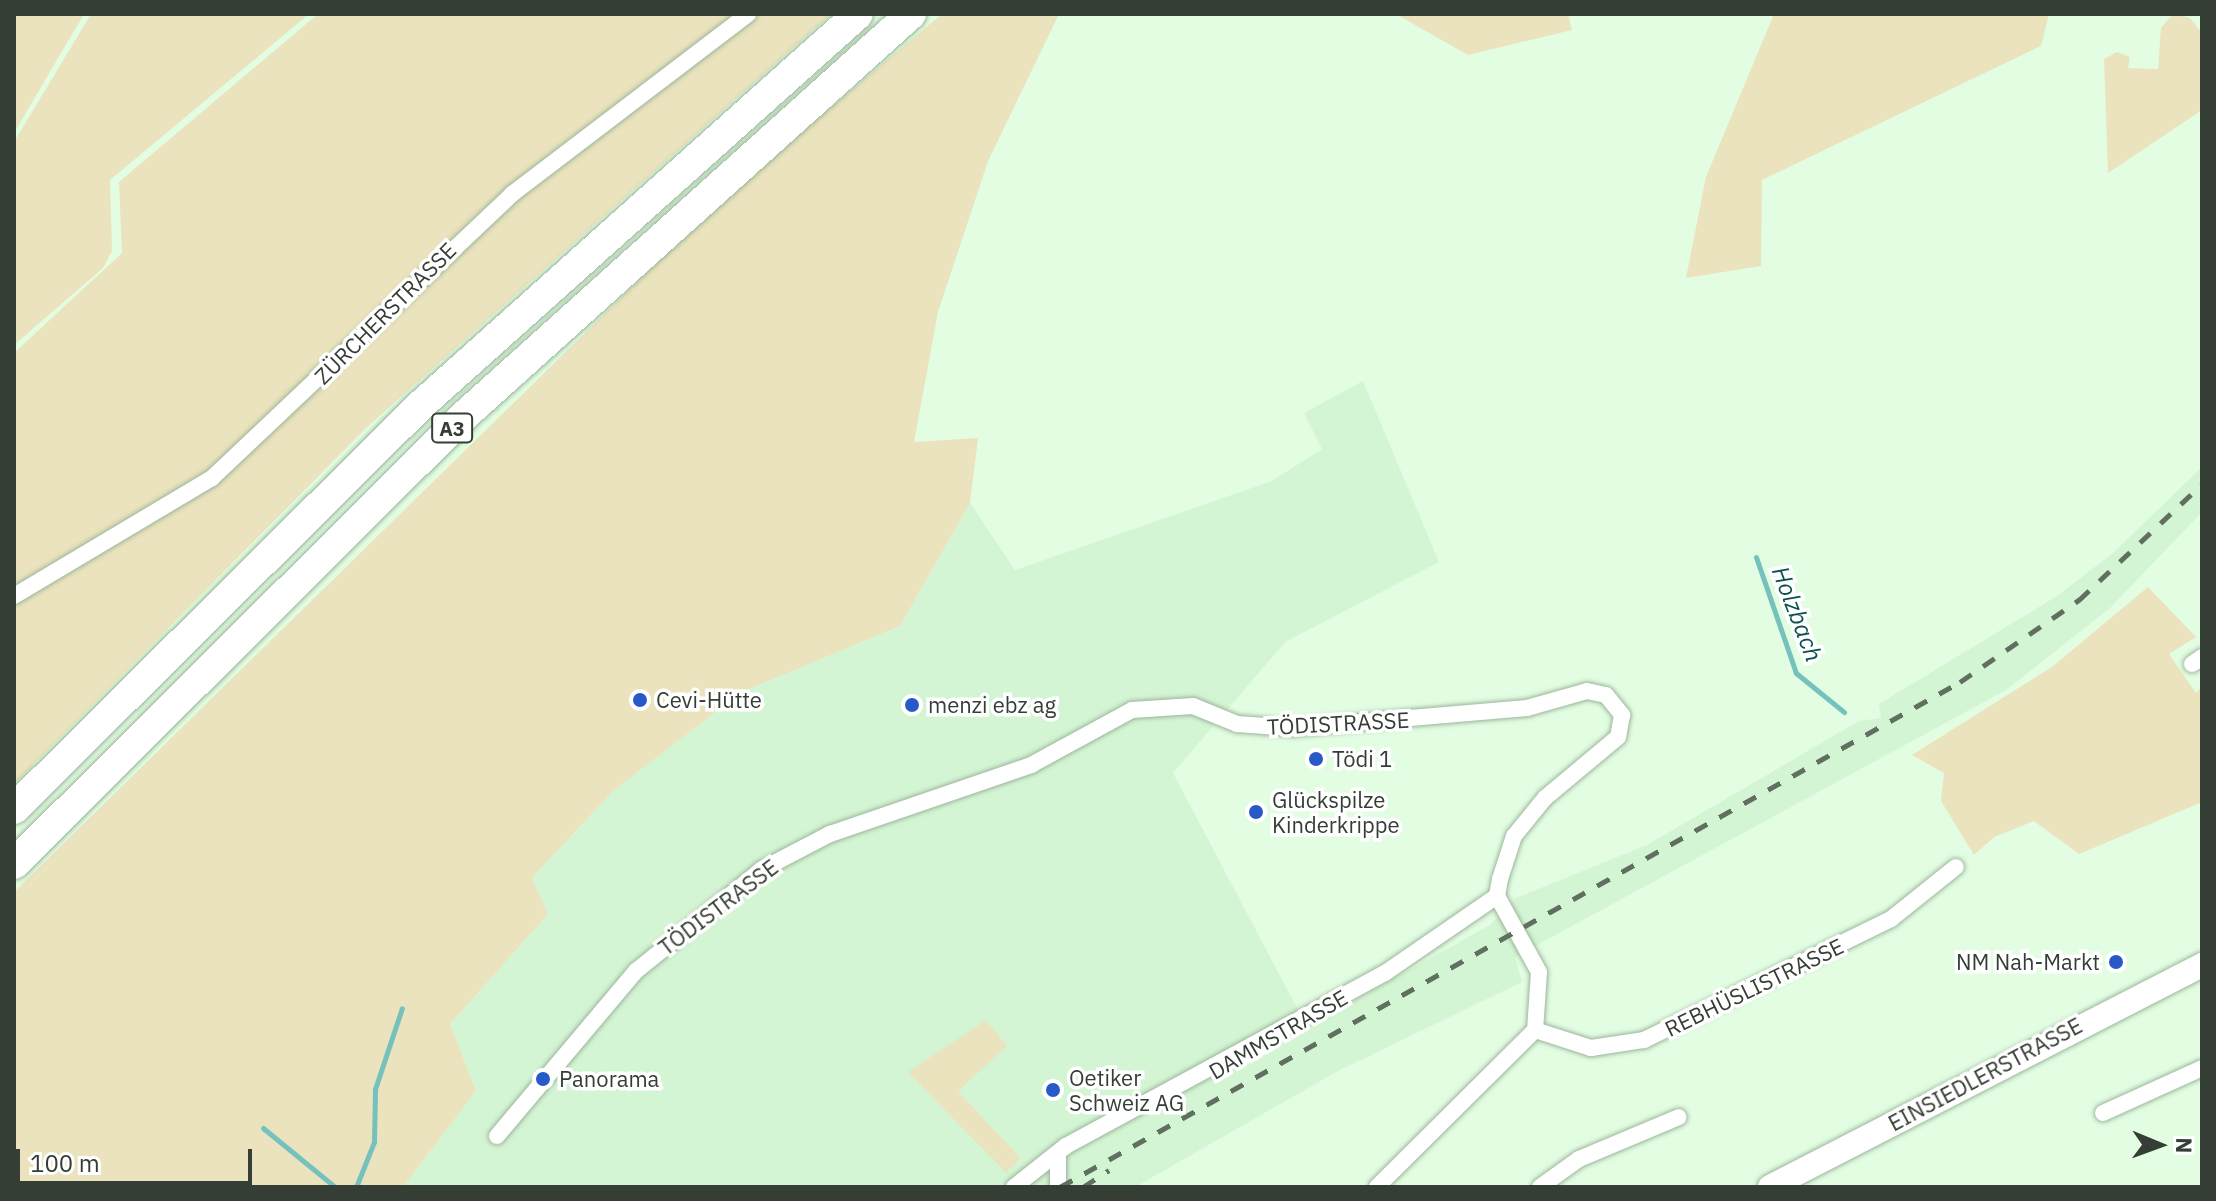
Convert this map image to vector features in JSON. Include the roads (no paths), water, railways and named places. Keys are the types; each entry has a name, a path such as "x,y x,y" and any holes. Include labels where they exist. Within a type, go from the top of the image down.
{"highway":[{"name":"A3","path":"14,809 421,405 858,14"},
{"name":"A3","path":"14,864 465,415 911,14"}],"main road":[{"name":"EINSIEDLERSTRASSE","path":"1770,1187 1805,1178 2201,967"}],"street":[{"name":"ZÜRCHERSTRASSE","path":"14,596 212,478 512,194 748,14"},
{"name":"TÖDISTRASSE","path":"497,1136 636,971 761,870 830,834 1031,765 1132,710 1159,703 1193,706 1237,724 1293,728 1527,708 1587,691 1606,695 1622,715 1618,737 1514,836 1497,896"},
{"name":"REBHÜSLISTRASSE","path":"1535,1030 1591,1048 1644,1040 1891,919 1956,867"},
{"path":"1377,1187 1535,1030 1539,972 1497,896"},
{"name":"DAMMSTRASSE","path":"1014,1187 1058,1159 1066,1146 1385,973 1497,896"},
{"path":"2103,1113 2202,1068"},
{"path":"1540,1187 1579,1159 1679,1117"},
{"path":"1058,1159 1058,1183"}],"waterway":[{"name":"Holzbach","path":"1756,557 1796,673 1844,712"},
{"path":"356,1187 374,1142 375,1089 402,1008"},
{"path":"263,1128 335,1187"}],"railway":[{"path":"1060,1187 1960,682 2079,600 2202,484"},
{"path":"1083,1187 1109,1170"}],"place":[{"name":"Cevi-Hütte","path":"640,700"},
{"name":"menzi ebz ag","path":"912,705"},
{"name":"Tödi 1","path":"1316,759"},
{"name":"Glückspilze Kinderkrippe","path":"1256,812"},
{"name":"NM Nah-Markt","path":"2116,962"},
{"name":"Panorama","path":"543,1079"},
{"name":"Oetiker Schweiz AG","path":"1053,1090"}]}
